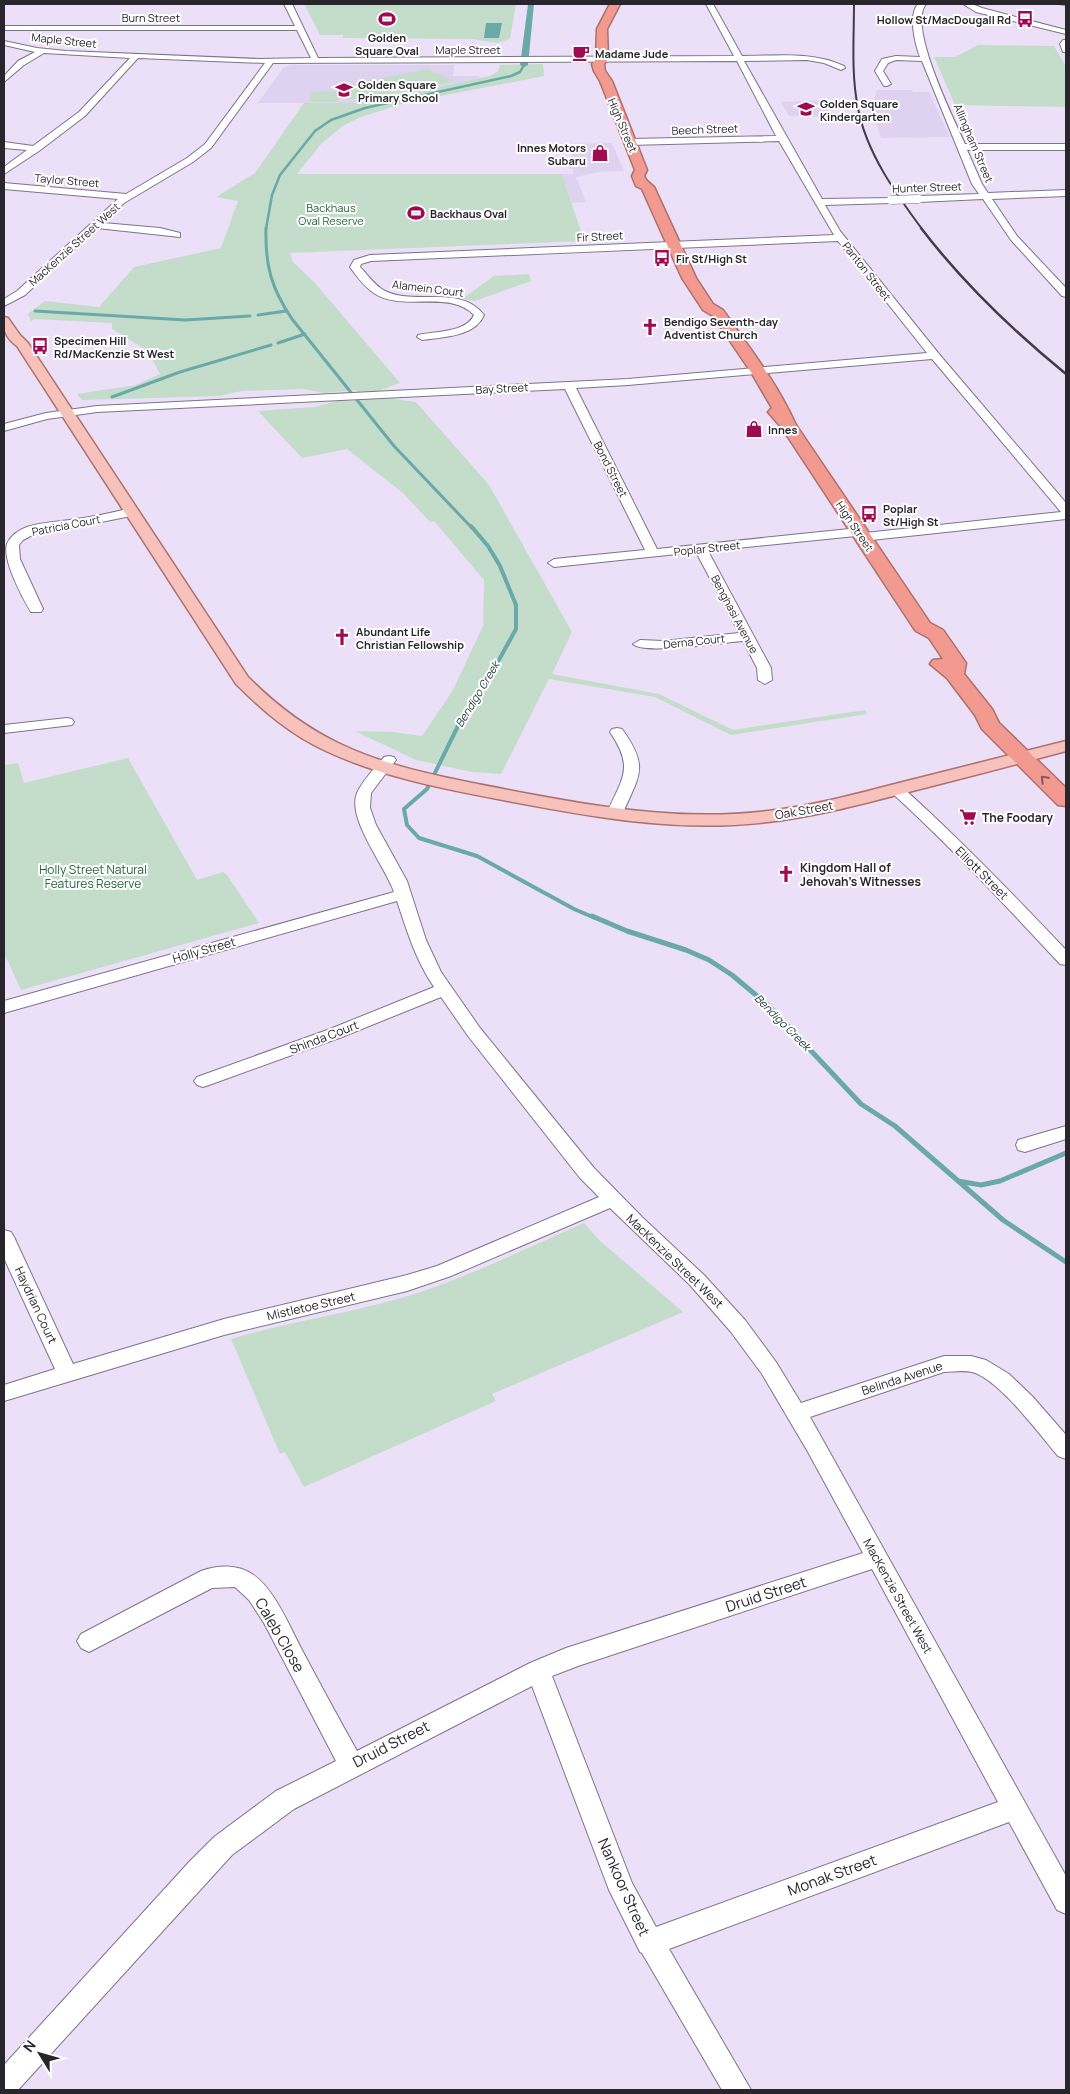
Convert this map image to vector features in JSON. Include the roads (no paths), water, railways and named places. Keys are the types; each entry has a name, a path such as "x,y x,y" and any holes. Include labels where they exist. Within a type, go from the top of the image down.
{"highway":[{"name":"High Street","path":"615,4 602,29 602,59 598,64 599,72 605,79 641,170 638,176 641,183 648,187 682,266 708,307 707,315 752,372 765,400 788,425 861,534 923,627 922,637 940,664 954,674 985,713 989,725 1066,776"},
{"name":"High Street","path":"1032,755 1066,800"}],"main road":[{"path":"4,311 17,323 24,337 22,343"},
{"path":"4,321 22,343 69,412 197,613 219,643 298,715 386,764"},
{"name":"Oak Street","path":"386,764 536,800 614,815 664,820 741,820 814,810 1066,746"}],"street":[{"path":"288,4 315,61"},
{"name":"Panton Street","path":"710,4 782,138 841,238 935,356 1066,510"},
{"name":"Allingham Street","path":"921,4 917,20 924,59 977,184 1014,238 1066,294"},
{"path":"967,4 979,10 1066,32"},
{"name":"Burn Street","path":"4,28 299,28"},
{"path":"1066,42 1064,44 1066,50"},
{"name":"Maple Street","path":"4,43 42,51 271,61 816,59 830,62 841,68"},
{"path":"4,80 25,60 42,51"},
{"path":"4,171 89,108 136,56"},
{"path":"887,84 878,71 885,61 896,58 924,59"},
{"name":"MacKenzie Street West","path":"4,303 21,293 127,197 190,160 208,146 271,61"},
{"name":"Beech Street","path":"630,142 782,138"},
{"path":"4,144 36,149"},
{"path":"962,147 1066,147"},
{"name":"Taylor Street","path":"4,186 127,197"},
{"name":"Hunter Street","path":"819,202 1066,193"},
{"path":"94,225 160,231 178,236"},
{"name":"Fir Street","path":"360,260 841,238"},
{"name":"Alamein Court","path":"360,260 355,263 355,267 380,293 394,297 460,303 472,307 479,315 477,321 468,327 422,336"},
{"name":"Bay Street","path":"4,428 69,412 116,407 568,384 752,372 935,356"},
{"name":"Bond Street","path":"568,384 653,553"},
{"name":"Patricia Court","path":"36,609 20,576 13,552 14,543 17,539 28,531 40,528 84,522 132,512"},
{"name":"Poplar Street","path":"554,563 1066,515"},
{"name":"Benghasi Avenue","path":"701,549 764,668 765,680"},
{"name":"Derna Court","path":"640,644 663,645 747,636"},
{"path":"4,729 67,722"},
{"path":"614,815 633,771 633,765 625,743 617,732"},
{"name":"MacKenzie Street West","path":"386,764 364,793 362,808 368,825 399,881 425,958 443,990 474,1032 574,1157 612,1199 698,1280 753,1346 797,1413 1066,1901"},
{"name":"Elliott Street","path":"896,789 927,817 947,839 973,861 1066,960"},
{"name":"Holly Street","path":"4,1007 404,894"},
{"name":"Shinda Court","path":"203,1081 336,1034 443,990"},
{"path":"1024,1146 1066,1132"},
{"name":"Mistletoe Street","path":"4,1393 224,1327 407,1283 444,1271 612,1199"},
{"name":"Haydrian Court","path":"4,1236 67,1374"},
{"name":"Belinda Avenue","path":"797,1413 944,1364 967,1363 979,1366 998,1376 1066,1450"},
{"name":"Druid Street","path":"4,2084 199,1870 223,1846 285,1800 538,1670 574,1656 877,1558"},
{"name":"Caleb Close","path":"88,1641 209,1578 230,1576 239,1578 252,1587 272,1616 351,1765"},
{"name":"Nankoor Street","path":"538,1670 622,1890 649,1943 737,2090"},
{"name":"Monak Street","path":"649,1943 1015,1808"}],"waterway":[{"name":"Bendigo Creek","path":"524,65 531,4"},
{"path":"1060,4 1066,5"},
{"name":"Bendigo Creek","path":"266,229 272,195 280,175 315,131 331,120 365,108 511,76 520,72 524,65"},
{"name":"Bendigo Creek","path":"266,229 268,265 274,286 285,308 304,334"},
{"path":"35,311 185,320 250,316"},
{"path":"258,315 286,311"},
{"path":"278,343 304,334"},
{"name":"Bendigo Creek","path":"304,334 394,446 472,528"},
{"path":"112,397 180,372 271,345"},
{"name":"Bendigo Creek","path":"471,526 488,546 500,566 516,605 516,629 494,669 459,724 427,789 404,809 407,825 419,838 477,856 574,909 595,918"},
{"name":"Bendigo Creek","path":"592,916 627,931 686,950 709,960 732,975 769,1006 861,1104 895,1126 958,1181"},
{"path":"958,1181 981,1185 1000,1181 1066,1153"},
{"name":"Bendigo Creek","path":"958,1181 1003,1220 1066,1262"}],"railway":[{"path":"854,4 854,82 862,124 883,172 922,229"},
{"path":"921,228 971,287 1026,340 1066,374"}],"place":[{"name":"Golden Square Oval","path":"387,19"},
{"name":"Hollow St/MacDougall Rd","path":"1025,19"},
{"name":"Madame Jude","path":"581,53"},
{"name":"Golden Square Primary School","path":"344,90"},
{"name":"Golden Square Kindergarten","path":"806,109"},
{"name":"Innes Motors Subaru","path":"600,153"},
{"name":"Backhaus Oval","path":"416,213"},
{"name":"Fir St/High St","path":"662,258"},
{"name":"Bendigo Seventh-day Adventist Church","path":"650,327"},
{"name":"Specimen Hill Rd/MacKenzie St West","path":"40,346"},
{"name":"Innes","path":"754,429"},
{"name":"Poplar St/High St","path":"869,514"},
{"name":"Abundant Life Christian Fellowship","path":"342,637"},
{"name":"The Foodary","path":"968,817"},
{"name":"Kingdom Hall of Jehovah's Witnesses","path":"786,874"}],"park label":[{"name":"Backhaus Oval Reserve","path":"331,213"},
{"name":"Holly Street Natural Features Reserve","path":"93,876"}]}
